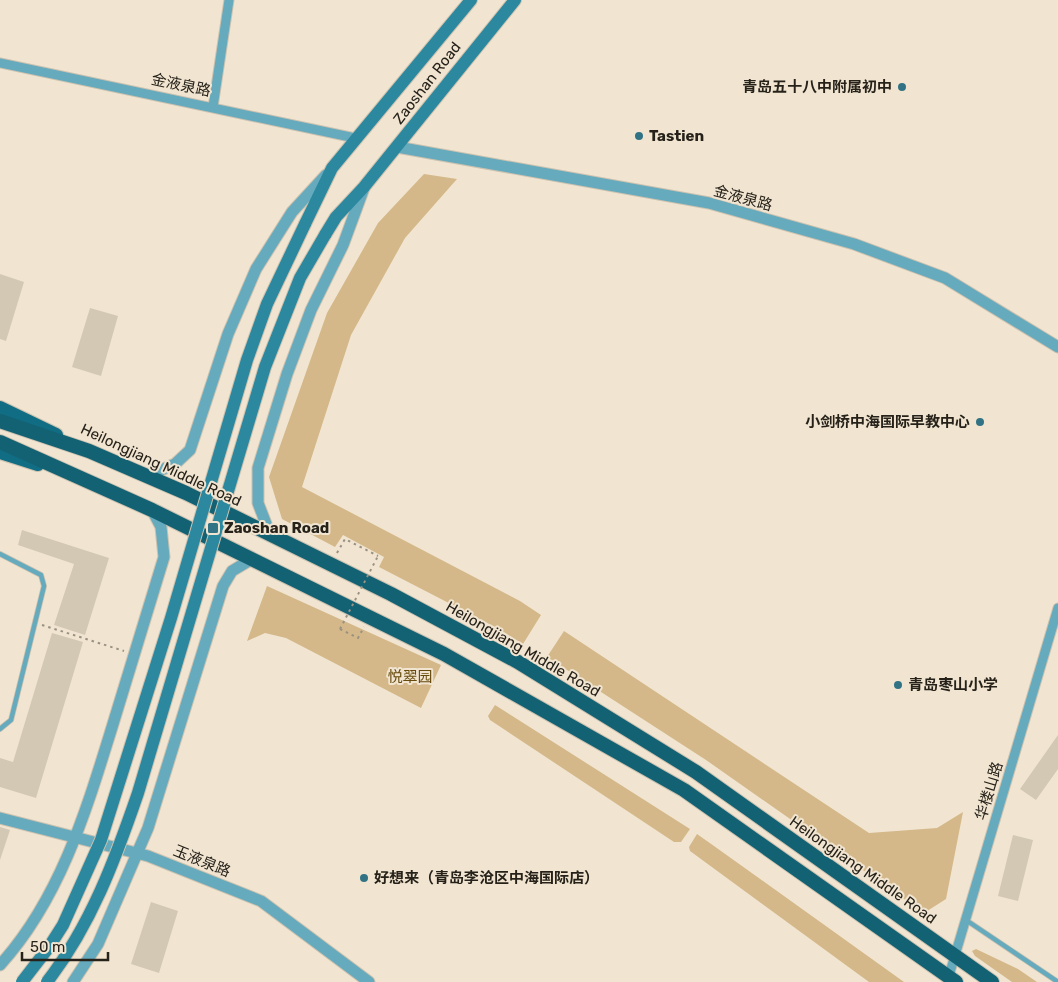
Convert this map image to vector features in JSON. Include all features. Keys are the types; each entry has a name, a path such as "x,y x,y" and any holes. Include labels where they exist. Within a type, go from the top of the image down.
{"highway":[{"path":"0,421 89,451"},
{"path":"0,442 152,510 444,654 684,790 951,980"},
{"name":"Heilongjiang Middle Road","path":"89,451 147,476 332,564 518,662 696,772 992,982"}],"main road":[{"name":"Zaoshan Road","path":"22,982 63,925 101,840 171,618 247,360 267,304 332,168 471,0"},
{"name":"Zaoshan Road","path":"47,982 80,935 118,850 150,754 265,367 300,278 336,217 397,147 515,0"},
{"name":"Heilongjiang Middle Road","path":"0,408 89,451"},
{"path":"0,452 77,476"}],"street":[{"path":"213,107 229,0"},
{"name":"金液泉路","path":"0,63 355,138"},
{"name":"金液泉路","path":"397,147 709,204 854,244 945,278 1058,347"},
{"name":"Zaoshan Road","path":"147,476 175,464 190,450 228,334 256,269 292,212 332,168"},
{"name":"Zaoshan Road","path":"270,534 258,503 258,468 287,374 311,310 343,245 364,187"},
{"path":"0,965 40,912 61,873 74,836 88,806 164,557 161,527 152,510"},
{"path":"73,982 98,944 138,853 223,586 232,571 252,559"},
{"name":"华楼山路","path":"951,980 955,955 965,919 1058,608"},
{"name":"玉液泉路","path":"0,818 138,853 261,901 370,982"}],"lane":[{"path":"0,554 41,575 44,586 10,720 0,729"},
{"path":"965,919 1058,982"}],"path":[{"path":"332,564 345,538 378,556 340,629 358,638 370,617"},
{"path":"35,623 134,654"}],"green space":[{"path":"424,174 457,179 405,238 351,335 302,487 520,601 541,615 523,644 499,629 379,567 384,557 343,535 335,547 282,519 269,477 327,313 378,223"},
{"name":"悦翠园","path":"267,586 441,665 421,708 286,638 265,633 247,641"},
{"path":"564,631 869,833 937,828 963,812 946,899 924,913 706,760 547,657"},
{"path":"495,705 690,829 681,842 674,842 490,720 488,716"},
{"path":"697,834 904,982 869,982 690,851 689,847"},
{"path":"976,949 1018,969 1037,982 1012,982 975,956 972,951"}],"building":[{"path":"0,274 24,282 6,341 0,339"},
{"path":"90,308 118,316 101,376 72,367"},
{"path":"22,530 109,558 85,635 54,625 74,564 18,545"},
{"path":"52,633 83,642 36,798 0,787 0,758 13,762"},
{"path":"1058,735 1058,769 1036,800 1020,789"},
{"path":"0,827 10,830 0,860"},
{"path":"1013,835 1033,840 1018,901 998,896"},
{"path":"151,902 178,911 159,973 131,964"}],"place":[{"name":"青岛五十八中附属初中","path":"902,87"},
{"name":"Tastien","path":"639,136"},
{"name":"小剑桥中海国际早教中心","path":"980,422"},
{"name":"Zaoshan Road","path":"213,528"},
{"name":"青岛枣山小学","path":"898,685"},
{"name":"好想来（青岛李沧区中海国际店）","path":"364,878"}]}
